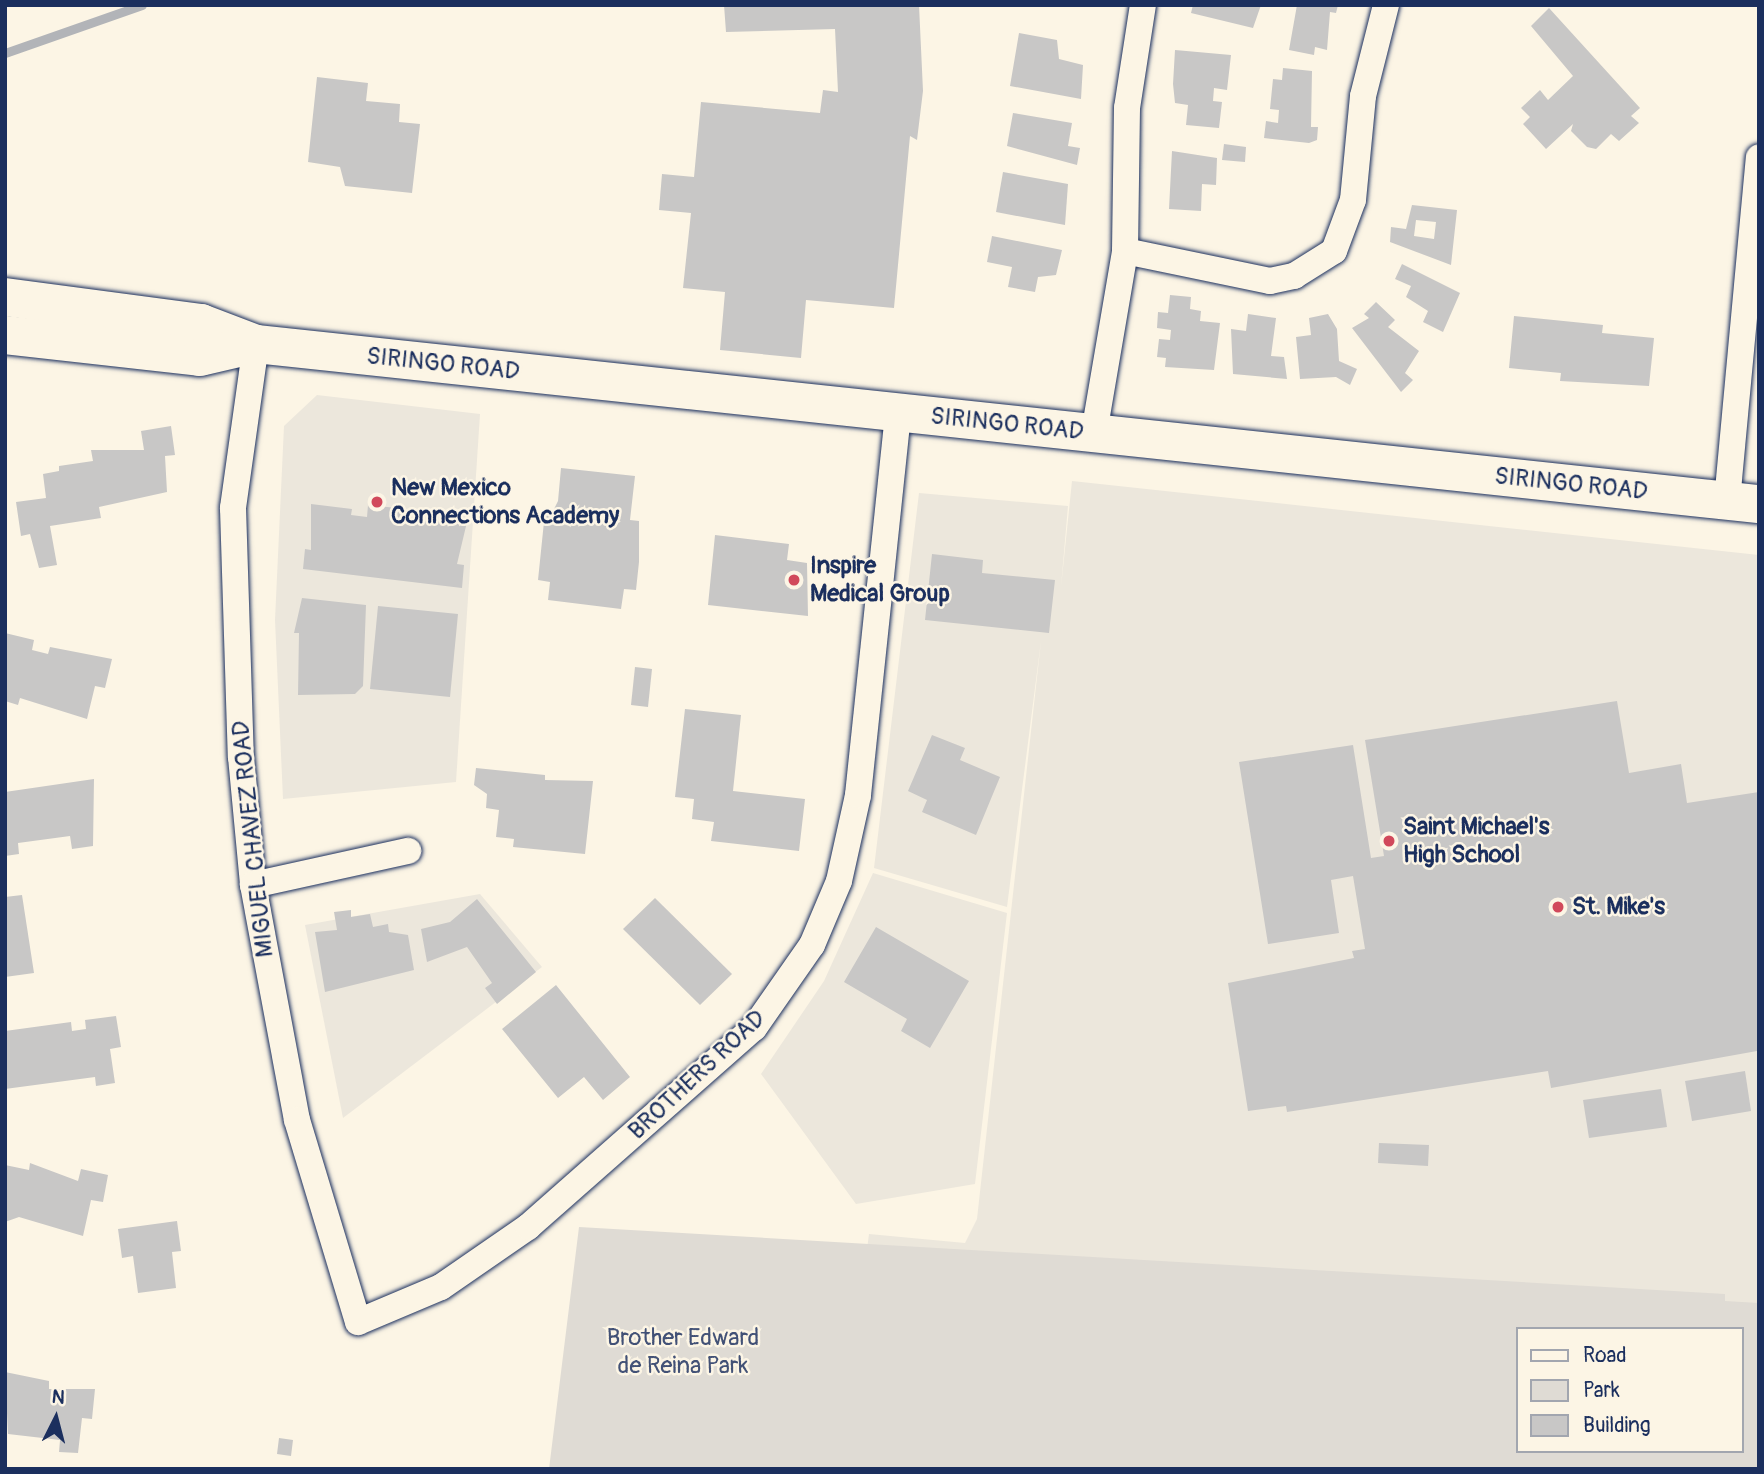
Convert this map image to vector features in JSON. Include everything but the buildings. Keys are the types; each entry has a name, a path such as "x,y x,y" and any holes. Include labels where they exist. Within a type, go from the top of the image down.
{"street":[{"path":"1094,433 1125,251 1126,108 1143,5"},
{"path":"1125,251 1270,281 1294,276 1334,251 1353,201 1363,96 1386,5"},
{"path":"1743,503 1759,157"},
{"name":"SIRINGO ROAD","path":"5,297 201,323 256,344 1743,503"},
{"name":"SIRINGO ROAD","path":"5,335 200,357 256,344"},
{"name":"MIGUEL CHAVEZ ROAD","path":"256,344 233,508 241,757 253,885 297,1120 359,1322"},
{"name":"BROTHERS ROAD","path":"359,1322 441,1287 528,1227 754,1028 812,945 839,881 858,795 898,412"},
{"path":"253,885 408,851"}],"shaded area":[{"path":"317,395 480,414 456,782 283,799 275,620 284,426"},
{"name":"Saint Michael's High School","path":"1072,481 1759,555 1759,1469 551,1469 866,1257 869,1234 965,1243 977,1219 1041,641 1007,907 874,868 919,493 1068,506 1061,587"},
{"path":"873,873 1007,913 975,1184 856,1204 761,1074 824,981"},
{"path":"480,894 542,967 343,1118 305,925"}],"green space":[{"name":"Brother Edward de Reina Park","path":"579,1227 1725,1294 1725,1301 1759,1303 1759,1469 549,1469"}],"waterway":[{"path":"5,53 142,5"}],"place":[{"name":"New Mexico Connections Academy","path":"377,502"},
{"name":"Inspire Medical Group","path":"794,580"},
{"name":"Saint Michael's High School","path":"1389,841"},
{"name":"St. Mike's","path":"1558,907"}]}
